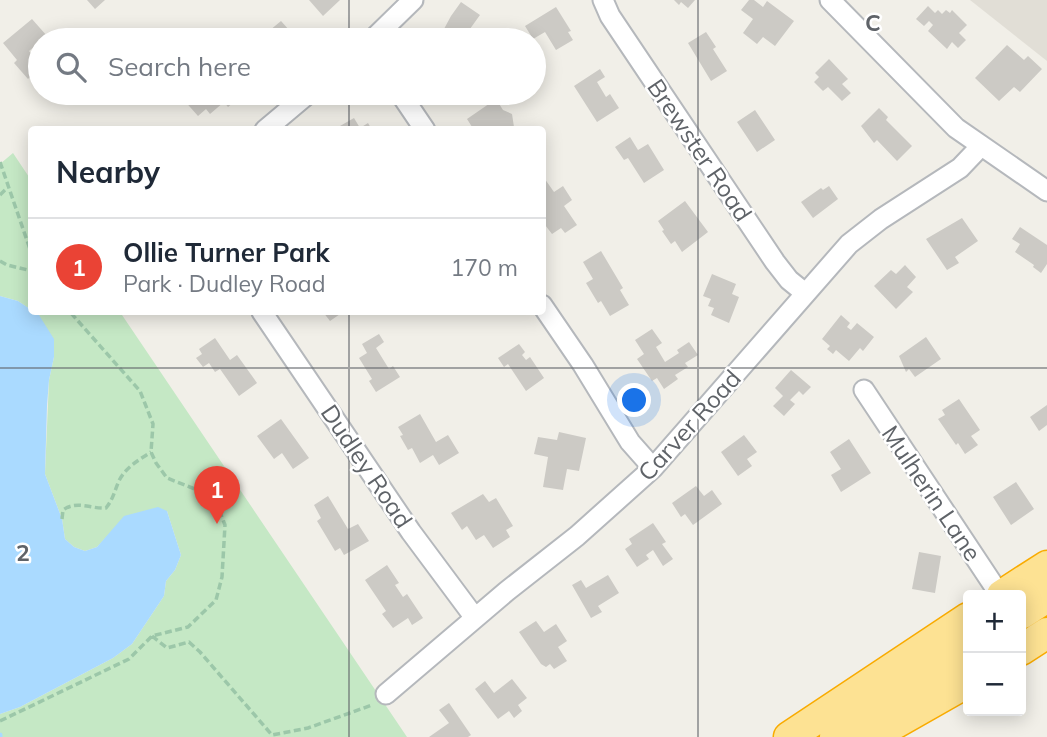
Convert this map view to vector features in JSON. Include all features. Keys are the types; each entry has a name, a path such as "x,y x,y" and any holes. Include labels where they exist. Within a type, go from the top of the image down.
{"highway":[{"path":"1009,590 1047,566"},
{"path":"1026,611 1047,597"},
{"path":"789,737 963,621"},
{"path":"1026,647 1047,633"},
{"path":"835,737 963,652"},
{"path":"871,737 963,685"}],"street":[{"path":"384,28 413,0"},
{"name":"Brewster Road","path":"603,0 610,16 775,262 789,280 805,293"},
{"path":"830,0 945,118 980,147 1047,191"},
{"path":"270,126 295,105"},
{"path":"408,105 422,126"},
{"name":"Carver Road","path":"386,694 577,536 653,468 837,256 860,234 968,162 980,147"},
{"path":"546,311 583,365 629,442 653,468"},
{"name":"Dudley Road","path":"264,315 411,532 475,618"},
{"name":"Mulherin Lane","path":"864,390 998,590"}],"path":[{"path":"0,162 28,244"},
{"path":"0,195 8,187"},
{"path":"0,261 28,270"},
{"path":"0,722 129,659 152,636 188,627 216,600 222,577 225,525 216,502 205,493 167,478 151,452 153,424 140,391 73,315"},
{"path":"62,519 63,510 69,506 80,504 91,509 106,508 114,498 118,481 126,470 151,452"},
{"path":"152,636 167,648 189,642 271,736 308,728 355,712 375,703 386,694"}],"shaded area":[{"path":"970,0 1047,0 1047,61"}],"green space":[{"path":"13,153 28,176 28,308 18,301 0,296 0,164"},
{"path":"39,315 122,315 407,737 0,737 0,714 20,707 113,658 132,644 164,596 166,581 175,570 181,555 167,511 110,533 97,547 85,551 74,547 65,539 62,519 45,474 49,380 54,357"}],"water":[{"path":"0,296 18,301 28,308 28,315 39,315 54,339 47,406 45,474 62,519 65,539 74,547 85,551 97,547 124,516 158,507 167,511 181,555 175,570 166,581 164,596 132,644 113,658 20,707 0,714"}],"building":[{"path":"87,0 105,0 95,9"},
{"path":"309,0 340,0 323,16"},
{"path":"674,0 695,0 688,8"},
{"path":"749,0 754,0 763,7 767,1 794,21 775,46 763,37 757,44 743,33 753,19 741,10"},
{"path":"461,2 480,15 471,28 444,28"},
{"path":"928,6 935,13 938,10 942,14 946,10 950,13 952,10 967,25 959,33 966,40 958,48 952,42 947,49 928,31 933,25 929,21 924,26 916,19"},
{"path":"556,7 571,31 568,32 573,40 556,50 546,34 546,28 525,26"},
{"path":"32,19 40,28 28,28 28,79 14,63 17,60 3,43"},
{"path":"281,21 287,28 273,28"},
{"path":"706,32 727,71 711,81 688,43"},
{"path":"1007,45 1024,60 1028,56 1042,69 1020,92 1014,87 999,101 975,78"},
{"path":"829,59 848,79 842,84 851,93 842,101 828,87 823,91 814,82 819,77 815,73"},
{"path":"600,69 605,77 597,82 606,97 610,94 619,108 597,122 574,86"},
{"path":"188,105 220,105 210,114 206,109 198,116"},
{"path":"487,105 500,105 503,110 512,114 514,126 471,126 467,119"},
{"path":"879,108 888,117 886,120 912,146 897,161 877,140 874,143 861,126"},
{"path":"755,110 775,140 757,152 737,122"},
{"path":"354,118 359,126 340,126"},
{"path":"630,137 638,150 648,144 664,170 644,183 628,158 624,160 615,147"},
{"path":"546,181 554,192 563,186 572,200 564,206 577,225 565,233 561,228 552,234 546,226"},
{"path":"829,186 838,199 813,218 801,202 821,188 823,190"},
{"path":"685,201 708,232 682,252 675,241 671,244 658,221"},
{"path":"962,218 978,241 955,257 959,263 947,270 926,239"},
{"path":"1020,227 1047,245 1047,264 1041,273 1015,252 1020,244 1012,239"},
{"path":"601,251 623,288 620,290 629,305 610,316 586,283 593,279 583,262"},
{"path":"905,265 916,277 907,287 913,292 896,309 874,286 891,270 896,274"},
{"path":"712,274 736,284 732,294 739,297 729,323 711,315 714,308 708,306 711,299 703,296"},
{"path":"325,315 339,315 330,321"},
{"path":"841,315 850,323 847,327 851,330 857,323 874,337 863,351 860,348 849,361 836,350 833,354 827,349 830,346 822,339"},
{"path":"652,329 662,343 656,347 665,362 689,342 698,355 685,363 688,367 675,375 678,379 664,389 657,378 652,381 637,359 644,354 635,340"},
{"path":"379,334 384,342 376,348 389,369 393,366 400,377 376,392 369,381 372,379 359,358 367,353 362,344"},
{"path":"926,337 941,359 915,377 909,369 906,372 899,356"},
{"path":"215,338 230,360 237,355 257,383 239,396 220,369 215,372 209,363 203,367 196,358 202,354 199,349"},
{"path":"519,344 525,352 522,355 526,360 530,357 544,378 526,391 508,364 504,367 498,358"},
{"path":"791,370 811,387 803,395 799,391 790,400 795,404 784,416 773,406 783,396 775,388"},
{"path":"959,399 980,430 971,436 978,445 965,454 938,419 945,415 942,410"},
{"path":"1047,405 1047,425 1039,431 1030,417"},
{"path":"420,414 436,442 448,435 459,453 439,465 433,455 420,463 412,448 408,450 398,427"},
{"path":"281,419 309,458 293,469 282,453 274,459 257,436"},
{"path":"559,432 586,438 579,471 567,469 563,490 543,487 548,457 534,454 538,437 557,440"},
{"path":"744,435 757,452 747,459 752,466 738,476 721,452"},
{"path":"849,439 871,473 841,492 831,475 841,469 830,452"},
{"path":"1016,482 1034,509 1011,525 993,497"},
{"path":"696,486 704,496 712,490 722,504 693,525 685,514 681,517 672,503"},
{"path":"483,494 489,502 496,498 513,526 506,530 510,537 493,548 484,535 476,540 467,526 462,530 451,513"},
{"path":"328,496 348,529 358,524 369,541 344,555 340,548 335,551 317,521 321,518 314,505"},
{"path":"653,523 666,542 662,544 673,559 663,566 653,550 646,555 649,559 637,567 625,549 632,544 629,539"},
{"path":"919,552 941,556 935,593 912,589"},
{"path":"387,565 399,583 395,585 403,597 407,594 423,618 412,625 408,618 393,628 382,614 386,611 365,580"},
{"path":"608,575 619,593 598,606 602,612 591,618 572,585 581,580 586,588"},
{"path":"536,621 544,632 556,624 567,641 558,647 567,661 554,669 550,664 546,667 541,664 519,632"},
{"path":"512,679 527,698 518,705 522,711 514,718 509,711 498,719 475,689 485,681 494,693"},
{"path":"449,703 471,735 429,737 449,723 439,710"}],"place":[{"name":"Ollie Turner Park","path":"217,524"}]}
